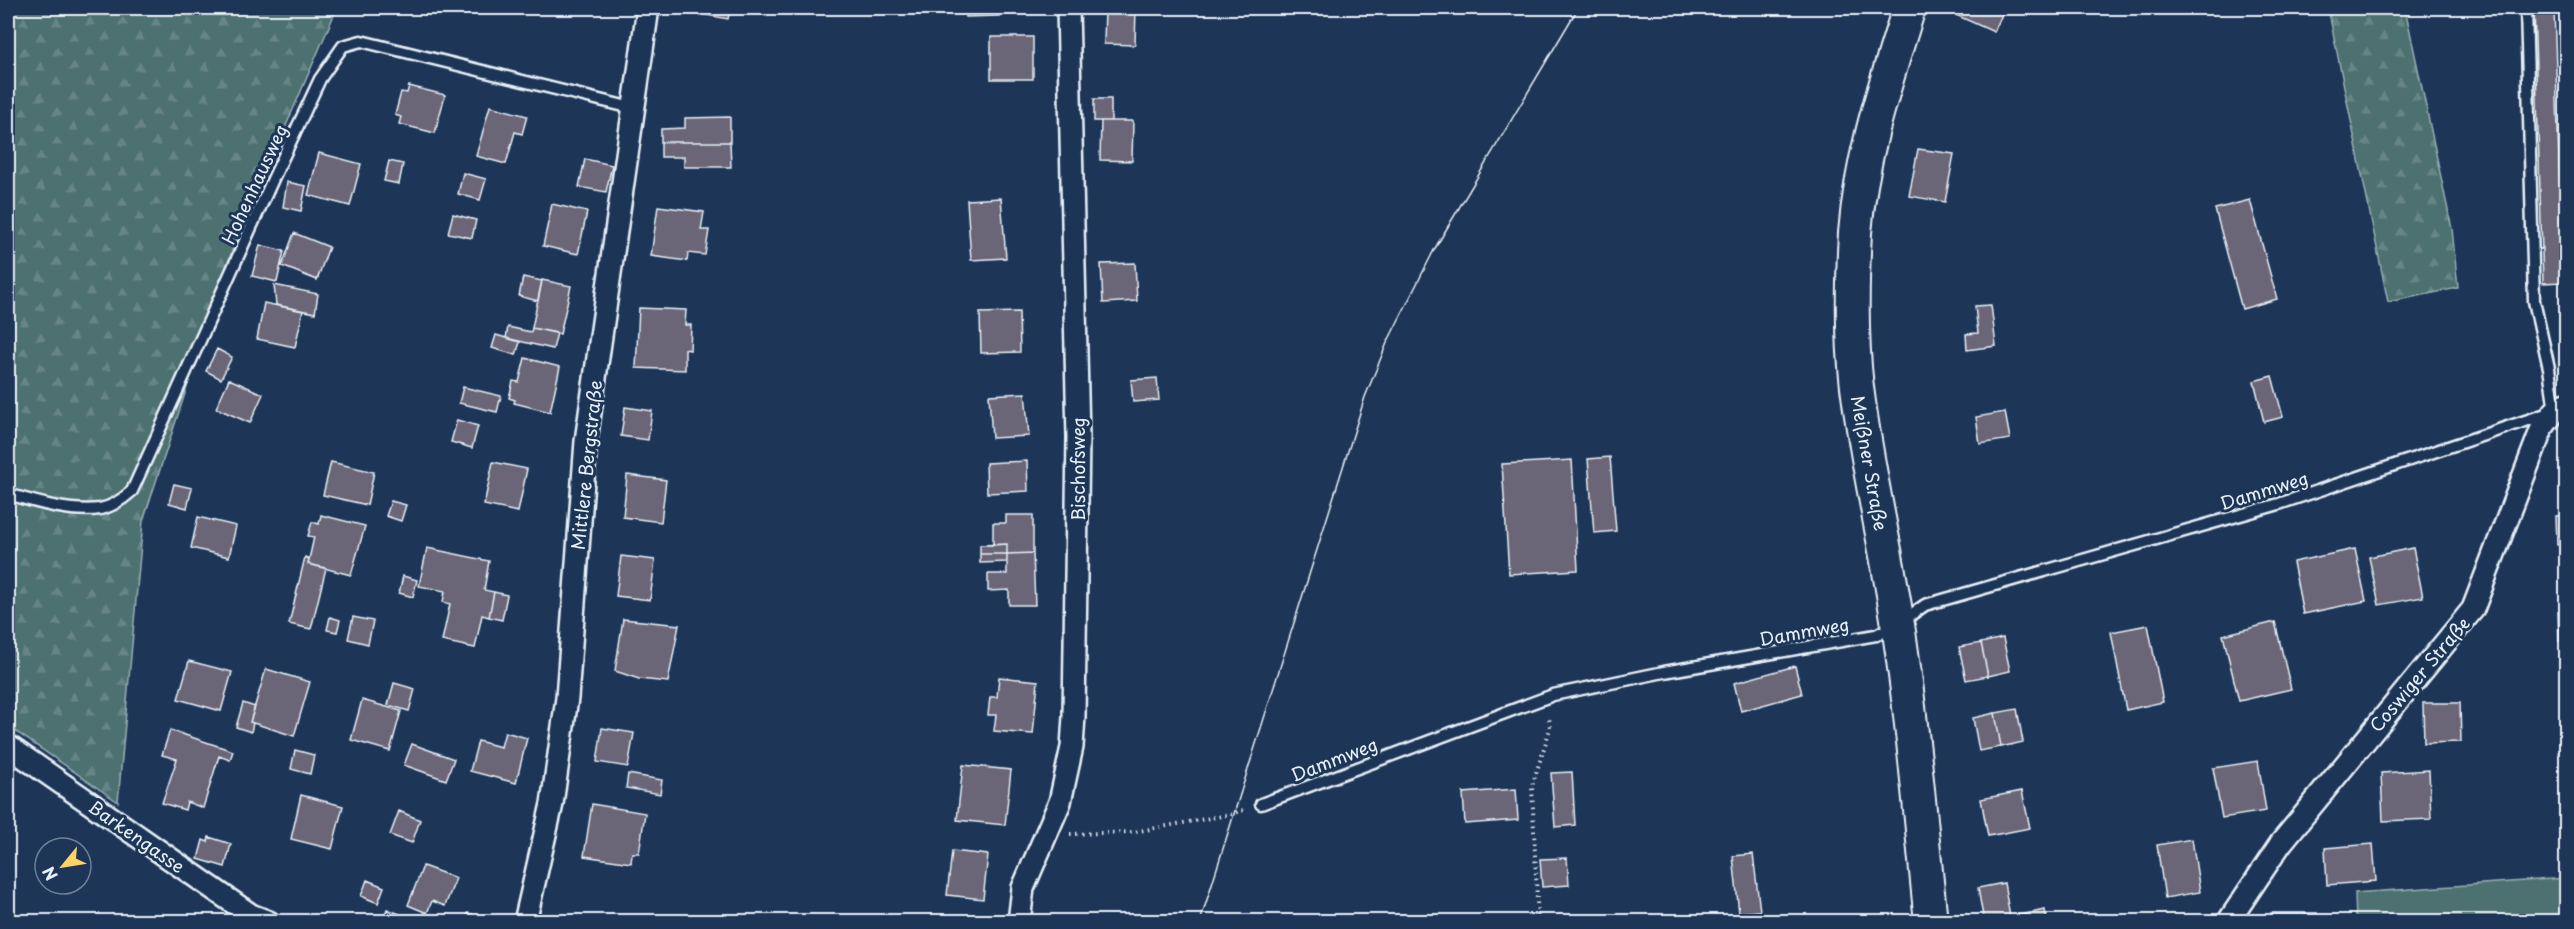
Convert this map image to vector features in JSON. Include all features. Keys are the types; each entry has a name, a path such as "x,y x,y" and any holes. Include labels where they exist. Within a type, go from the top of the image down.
{"main road":[{"name":"Meißner Straße","path":"1909,8 1866,155 1855,231 1852,306 1857,385 1898,624 1910,716 1931,921"}],"street":[{"name":"Mittlere Bergstraße","path":"525,921 552,804 567,698 586,441 648,8"},
{"name":"Bischofsweg","path":"1019,921 1023,888 1060,802 1067,771 1074,716 1078,437 1068,8"},
{"name":"Coswiger Straße","path":"2228,921 2281,843 2472,609 2533,448 2542,428 2561,408"},
{"name":"Barkengasse","path":"8,746 251,915 269,921"}],"lane":[{"path":"2526,8 2534,301 2549,368 2561,408"},
{"name":"Hohenhausweg","path":"8,494 70,507 100,509 117,503 132,491 320,79 342,46 361,41 632,108"},
{"name":"Dammweg","path":"1261,804 1547,697 1664,672 1876,635 1898,624 1925,604 2279,504 2561,408"}],"path":[{"path":"1538,921 1532,786 1550,729 1547,697"},
{"path":"1047,834 1134,832 1232,814 1261,804"}],"green space":[{"path":"8,8 337,8 233,248 143,521 118,802 8,726"},
{"path":"2328,8 2405,8 2452,229 2458,288 2388,302"},
{"path":"2566,878 2566,921 2356,921 2355,893"}],"building":[{"path":"691,8 730,8 728,19 690,12"},
{"path":"966,8 999,8 999,16 966,17"},
{"path":"1105,8 1136,8 1135,45 1104,44"},
{"path":"1949,8 2005,8 1994,32 1947,11"},
{"path":"2534,8 2554,8 2563,282 2543,283"},
{"path":"991,37 1033,37 1033,79 991,79"},
{"path":"409,86 445,95 435,133 399,124 401,117 395,115 401,92 407,93"},
{"path":"1094,99 1111,99 1111,121 1094,121"},
{"path":"490,106 527,116 522,134 515,132 506,164 476,156"},
{"path":"730,117 730,142 661,142 661,129 685,128 685,118"},
{"path":"1101,121 1133,121 1132,161 1100,160"},
{"path":"661,142 730,142 731,167 684,167 684,157 661,157"},
{"path":"1918,149 1954,154 1945,202 1909,196"},
{"path":"319,153 361,164 350,206 308,195"},
{"path":"585,159 612,165 606,192 579,187"},
{"path":"389,161 403,164 399,184 384,181"},
{"path":"463,173 486,179 480,200 458,194"},
{"path":"287,182 306,186 301,211 283,207"},
{"path":"1001,198 1006,258 971,260 967,200"},
{"path":"2250,200 2277,299 2242,309 2215,209"},
{"path":"552,204 587,212 578,254 543,246"},
{"path":"658,206 704,212 701,230 709,230 705,255 688,253 687,261 651,256"},
{"path":"453,214 476,220 472,238 448,233"},
{"path":"294,233 329,247 317,280 282,266"},
{"path":"260,245 284,251 277,282 252,276"},
{"path":"1135,263 1137,301 1103,303 1101,264"},
{"path":"523,277 542,281 538,301 519,296"},
{"path":"542,280 571,286 560,334 532,328"},
{"path":"274,285 318,294 315,313 276,305"},
{"path":"264,303 303,311 295,347 257,339"},
{"path":"1991,305 1996,346 1967,350 1966,334 1978,333 1975,306"},
{"path":"639,308 686,310 685,325 691,325 690,350 685,349 685,370 636,368"},
{"path":"1019,312 1020,352 981,353 980,313"},
{"path":"508,327 531,332 532,328 557,333 553,349 506,338"},
{"path":"496,335 520,342 516,355 492,348"},
{"path":"217,349 232,357 221,379 206,371"},
{"path":"525,358 560,367 550,412 514,403 515,400 509,398 513,381 519,382"},
{"path":"2272,376 2283,417 2264,422 2254,381"},
{"path":"1157,378 1159,400 1133,402 1131,380"},
{"path":"229,379 263,394 250,423 216,408"},
{"path":"463,387 501,396 497,412 459,403"},
{"path":"1025,393 1029,436 992,438 989,395"},
{"path":"625,407 652,411 648,440 621,436"},
{"path":"2005,412 2010,439 1980,444 1976,417"},
{"path":"457,420 478,426 472,448 451,442"},
{"path":"1610,457 1616,531 1594,533 1588,459"},
{"path":"1572,460 1578,570 1509,574 1502,464"},
{"path":"1027,461 1028,491 987,493 986,463"},
{"path":"331,462 374,472 367,505 323,495"},
{"path":"493,462 527,469 518,512 484,505"},
{"path":"627,475 666,480 661,522 623,517"},
{"path":"174,484 192,488 187,508 169,503"},
{"path":"391,501 406,505 401,521 386,516"},
{"path":"321,515 365,526 351,575 308,564 314,537 308,536 312,522 319,524"},
{"path":"1006,515 1033,515 1033,553 1007,554 1007,544 993,545 993,523 1006,523"},
{"path":"2566,515 2566,544 2557,545 2556,516"},
{"path":"198,517 236,526 229,557 191,548"},
{"path":"1007,544 1007,554 980,554 980,545"},
{"path":"427,548 489,561 484,590 494,592 489,617 482,615 475,648 442,641 450,604 443,602 445,591 419,586"},
{"path":"2413,548 2423,597 2379,605 2369,557"},
{"path":"2355,549 2366,601 2303,614 2293,562"},
{"path":"1033,553 1035,605 1009,605 1009,590 988,591 988,574 1007,574 1007,554"},
{"path":"980,554 1007,554 1007,562 980,563"},
{"path":"621,556 655,560 650,600 616,596"},
{"path":"305,557 309,559 308,564 326,568 311,629 289,624"},
{"path":"403,576 417,580 413,597 399,593"},
{"path":"494,592 507,595 502,620 489,617"},
{"path":"2558,611 2566,611 2566,641 2559,641"},
{"path":"330,617 340,620 337,632 327,630"},
{"path":"353,617 373,621 368,644 348,639"},
{"path":"623,619 679,625 668,682 639,679 615,671"},
{"path":"2275,622 2291,689 2239,701 2223,635"},
{"path":"2148,625 2163,702 2126,710 2111,632"},
{"path":"2003,638 2010,671 1988,676 1981,643"},
{"path":"1981,643 1988,676 1966,680 1959,647"},
{"path":"189,661 232,672 221,711 178,699"},
{"path":"1795,666 1802,694 1741,711 1734,683"},
{"path":"266,669 310,682 294,736 250,722"},
{"path":"999,677 1038,681 1033,734 994,731 996,715 988,715 990,697 997,697"},
{"path":"394,683 415,689 409,711 388,705"},
{"path":"362,700 401,711 390,751 351,740"},
{"path":"243,703 255,707 250,722 253,723 251,732 236,727"},
{"path":"2423,703 2460,703 2461,742 2424,743"},
{"path":"2017,709 2023,742 2001,747 1995,713"},
{"path":"1995,713 2001,747 1979,751 1973,718"},
{"path":"602,728 634,733 628,767 597,762"},
{"path":"170,730 233,751 230,760 219,756 203,808 187,802 185,810 162,803 177,759 162,755"},
{"path":"505,732 527,738 516,783 470,771 478,741 501,747"},
{"path":"412,744 454,759 446,780 404,765"},
{"path":"295,750 314,755 310,774 291,769"},
{"path":"2258,761 2266,811 2222,818 2213,768"},
{"path":"963,765 1011,770 1005,825 957,820"},
{"path":"2429,770 2431,819 2383,821 2381,773"},
{"path":"1572,772 1575,825 1555,827 1551,773"},
{"path":"628,774 662,780 660,794 626,788"},
{"path":"1516,789 1518,820 1465,824 1463,793"},
{"path":"2022,791 2030,828 1988,836 1981,799"},
{"path":"301,795 343,806 332,849 291,839"},
{"path":"592,804 645,813 639,853 632,853 631,863 584,856"},
{"path":"399,811 420,820 412,843 390,835"},
{"path":"209,837 231,844 225,867 198,859 203,840 208,842"},
{"path":"2192,839 2200,892 2165,898 2157,845"},
{"path":"2373,844 2376,881 2327,885 2325,848"},
{"path":"952,851 988,855 983,899 947,895"},
{"path":"1753,854 1760,911 1739,913 1733,856"},
{"path":"1567,858 1569,885 1542,887 1540,859"},
{"path":"423,866 456,878 445,906 432,901 427,913 408,905"},
{"path":"367,880 384,887 378,903 361,896"},
{"path":"2004,883 2010,917 2045,910 2047,922 1984,922 1978,888"},
{"path":"387,909 420,922 382,922"},
{"path":"468,913 493,921 493,922 466,922"},
{"path":"2271,913 2317,913 2317,922 2271,922"}],"tram line":[{"path":"1200,922 1365,397 1387,343 1434,250 1578,8"}]}
